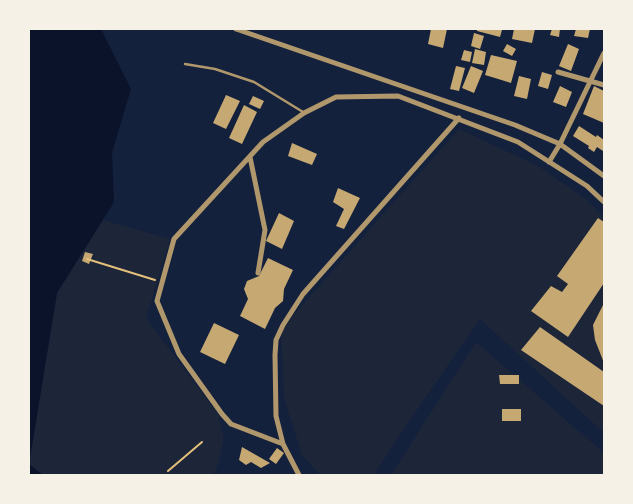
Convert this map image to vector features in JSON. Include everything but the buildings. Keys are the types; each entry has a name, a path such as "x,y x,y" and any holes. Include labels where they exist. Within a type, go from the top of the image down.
{"street":[{"path":"236,29 515,125 560,144 604,176"},
{"path":"549,162 560,144 604,53"},
{"path":"558,72 604,84"},
{"path":"283,444 231,424 222,414 179,354 156,300 174,239 263,142 304,113 336,97 398,96 518,142 587,186 604,202"},
{"path":"299,475 283,444 276,416 275,355 276,340 282,325 303,294 459,118"},
{"path":"250,157 265,230 258,273"}],"lane":[{"path":"185,64 215,69 254,82 304,113"}],"path":[{"path":"87,259 162,282"},
{"path":"168,470 202,442"}],"shaded area":[{"path":"29,29 101,29 131,89 112,153 114,202 57,293 29,464"},
{"path":"459,129 538,166 586,199 604,217 604,433 480,319 374,475 320,475 302,455 284,398 281,329"},
{"path":"103,220 170,239 146,318 218,414 224,439 216,471 212,475 43,475 29,464 57,293"},
{"path":"476,342 604,453 604,475 391,475"},
{"path":"29,464 43,475 29,475"}]}
